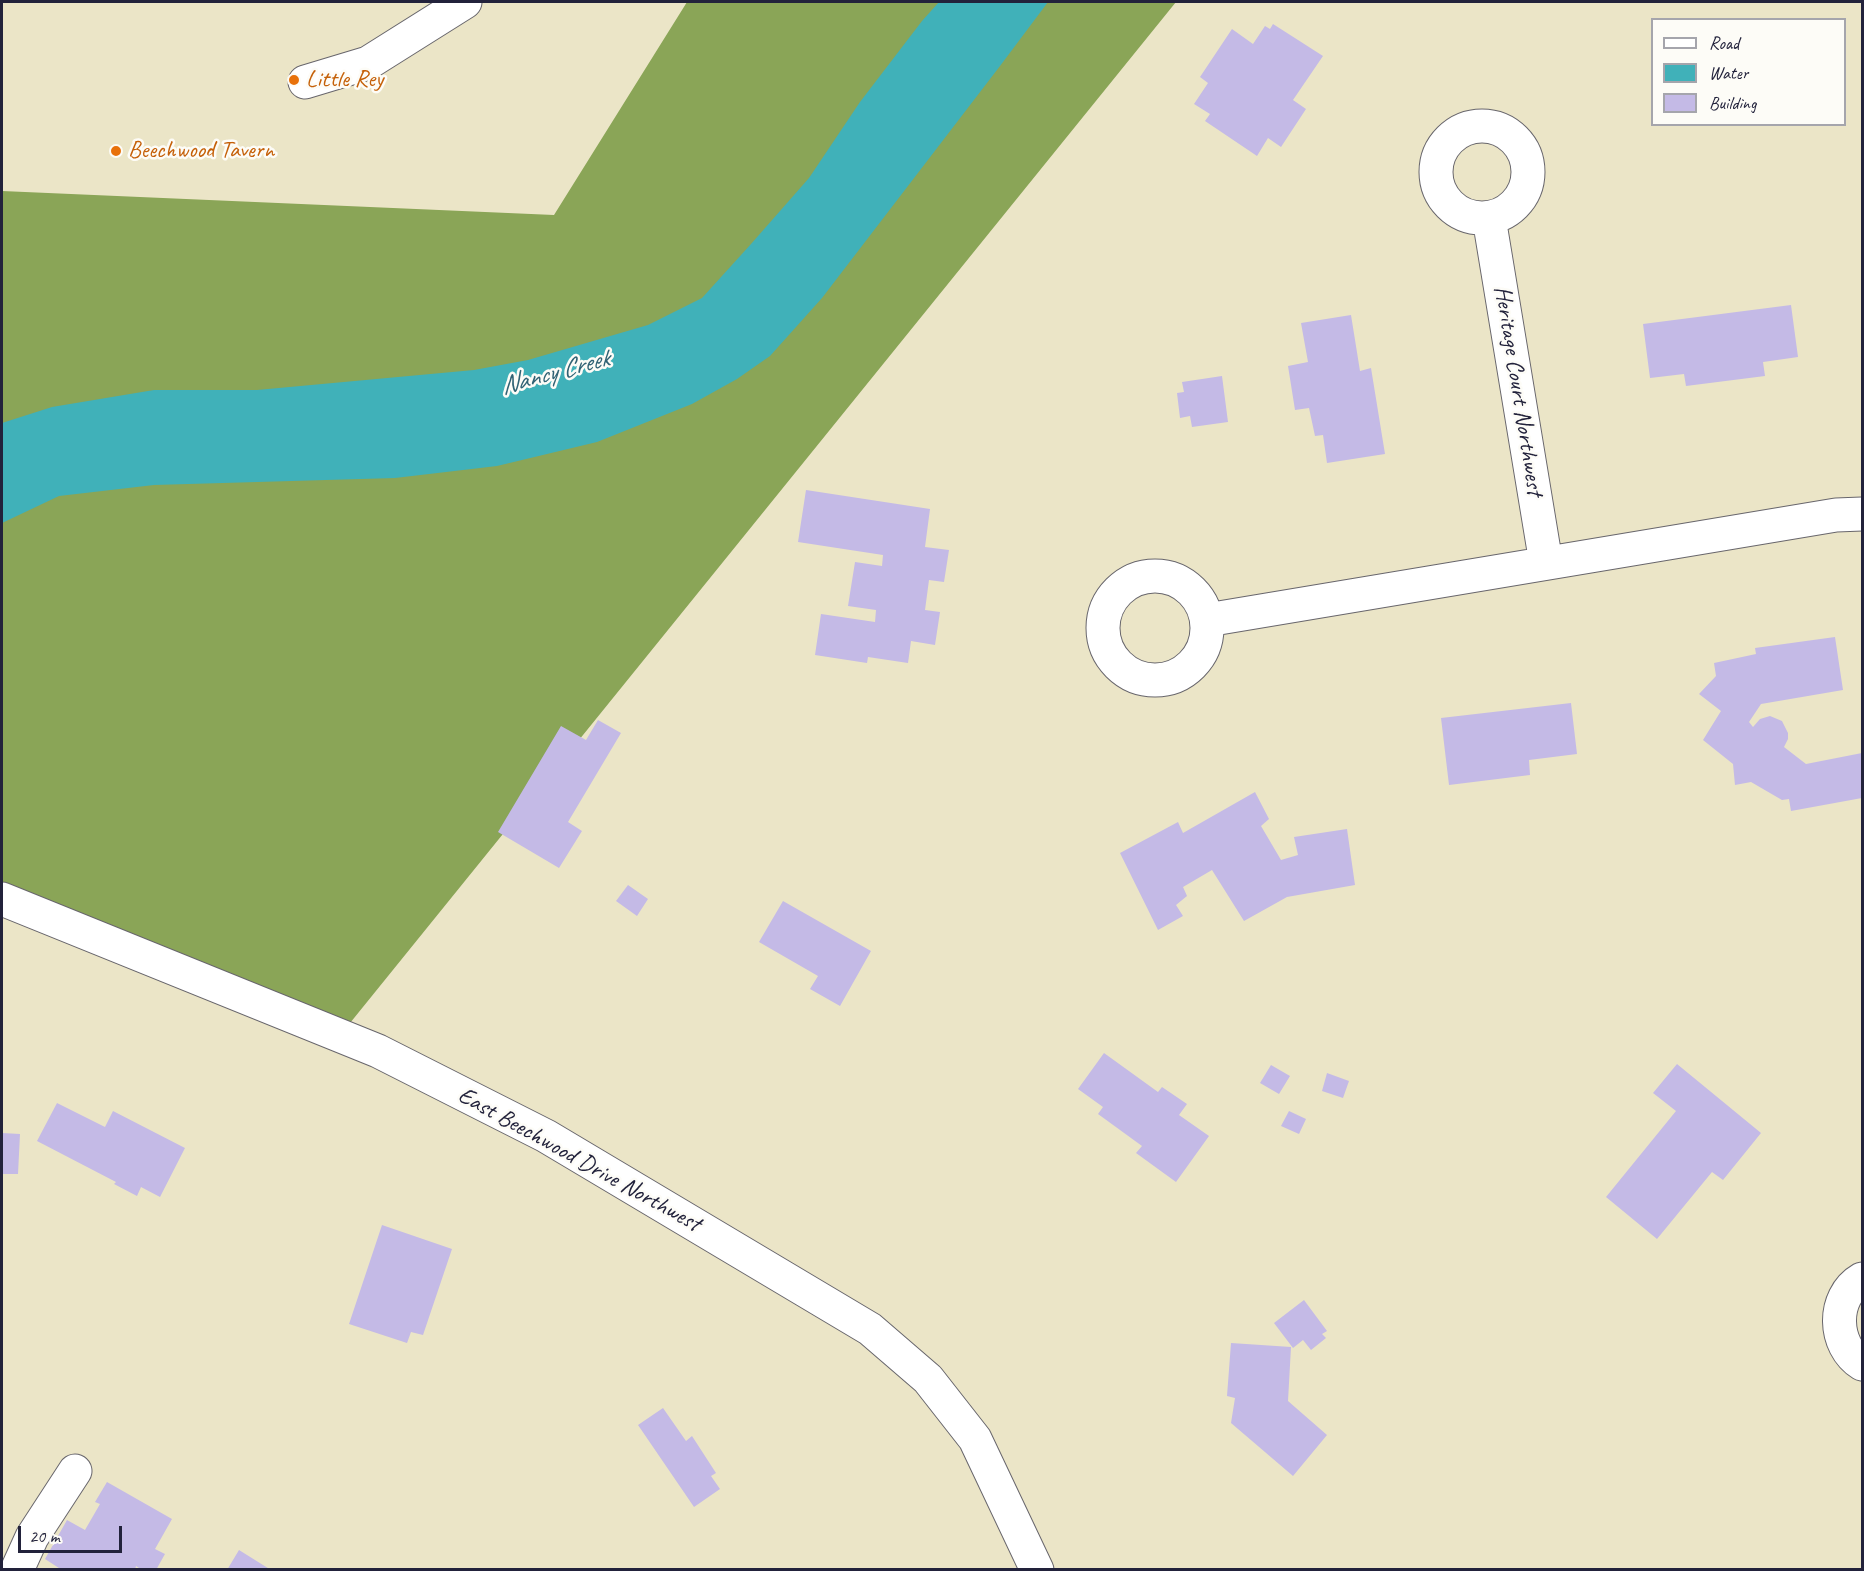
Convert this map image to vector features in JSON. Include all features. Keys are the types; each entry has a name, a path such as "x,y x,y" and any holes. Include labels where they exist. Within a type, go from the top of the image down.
{"street":[{"path":"305,82 368,63 465,2"},
{"name":"Heritage Court Northwest","path":"1489,218 1546,563"},
{"path":"1207,620 1836,515 1863,514"},
{"name":"East Beechwood Drive Northwest","path":"2,899 378,1051 546,1136 870,1329 928,1379 975,1439 1037,1569"},
{"path":"1863,1279 1858,1281 1846,1295 1839,1318 1842,1341 1854,1359 1863,1364"},
{"path":"17,1569 32,1537 75,1471"}],"green space":[{"path":"687,2 1176,2 329,1049 2,900 2,191 554,215"}],"water":[{"name":"Nancy Creek","path":"939,2 1048,2 822,298 770,356 737,379 692,404 597,442 497,466 395,478 154,485 59,496 2,523 2,423 52,407 154,390 257,390 474,370 528,360 648,325 702,298 809,178 860,102"}],"building":[{"path":"1273,24 1323,56 1293,100 1306,109 1281,147 1268,138 1257,156 1205,121 1210,114 1194,104 1208,83 1200,77 1232,29 1253,44 1265,26 1270,29"},
{"path":"1791,305 1798,357 1763,362 1765,376 1686,386 1684,374 1650,378 1643,324"},
{"path":"1351,315 1360,371 1371,368 1385,454 1327,463 1323,435 1315,436 1309,408 1295,410 1288,366 1308,362 1301,323"},
{"path":"1222,376 1228,422 1192,427 1190,416 1180,418 1177,393 1184,392 1182,382"},
{"path":"806,490 930,509 925,547 949,550 944,582 929,580 925,610 940,612 935,645 911,641 908,663 868,657 867,663 815,655 821,614 875,622 876,610 848,606 855,562 882,566 883,555 798,542"},
{"path":"1835,637 1843,690 1761,704 1749,722 1753,727 1760,719 1770,716 1782,721 1788,733 1784,747 1806,764 1862,753 1862,798 1791,811 1789,799 1782,800 1751,782 1735,785 1733,764 1703,740 1721,711 1699,694 1716,676 1714,663 1756,654 1755,648"},
{"path":"1571,703 1577,754 1529,760 1530,775 1449,785 1441,718"},
{"path":"598,720 621,733 568,822 582,831 559,868 498,832 561,726 586,740"},
{"path":"1255,792 1269,819 1261,826 1281,860 1298,855 1294,837 1347,829 1355,885 1287,897 1244,921 1212,870 1183,887 1187,896 1176,905 1183,916 1158,930 1120,853 1178,822 1183,833"},
{"path":"628,885 648,899 637,916 616,901"},
{"path":"783,901 871,951 840,1006 810,989 818,976 759,942"},
{"path":"1104,1053 1158,1092 1162,1087 1187,1104 1179,1115 1209,1136 1176,1182 1136,1153 1142,1146 1098,1114 1103,1107 1078,1089"},
{"path":"1677,1064 1761,1133 1723,1180 1712,1172 1657,1239 1606,1197 1676,1111 1653,1093"},
{"path":"1271,1065 1290,1076 1279,1094 1260,1083"},
{"path":"1327,1073 1349,1081 1343,1098 1322,1091"},
{"path":"57,1103 105,1127 113,1111 185,1148 160,1197 141,1187 137,1196 114,1184 116,1182 37,1141"},
{"path":"1289,1111 1306,1119 1299,1134 1281,1126"},
{"path":"2,1133 20,1134 18,1174 2,1174"},
{"path":"382,1225 452,1249 423,1335 411,1332 407,1343 349,1324"},
{"path":"1304,1300 1327,1331 1322,1334 1326,1338 1311,1350 1303,1340 1293,1348 1274,1323"},
{"path":"1231,1343 1291,1347 1288,1401 1327,1435 1293,1476 1231,1423 1235,1398 1227,1396"},
{"path":"663,1408 686,1441 692,1436 716,1473 711,1476 720,1489 694,1507 638,1425"},
{"path":"107,1482 172,1519 155,1549 165,1554 156,1570 142,1570 136,1566 135,1570 62,1570 45,1559 67,1520 85,1530 100,1504 95,1502"},
{"path":"239,1550 271,1570 227,1570"}],"place":[{"name":"Little Rey","path":"294,80"},
{"name":"Beechwood Tavern","path":"116,151"}]}
